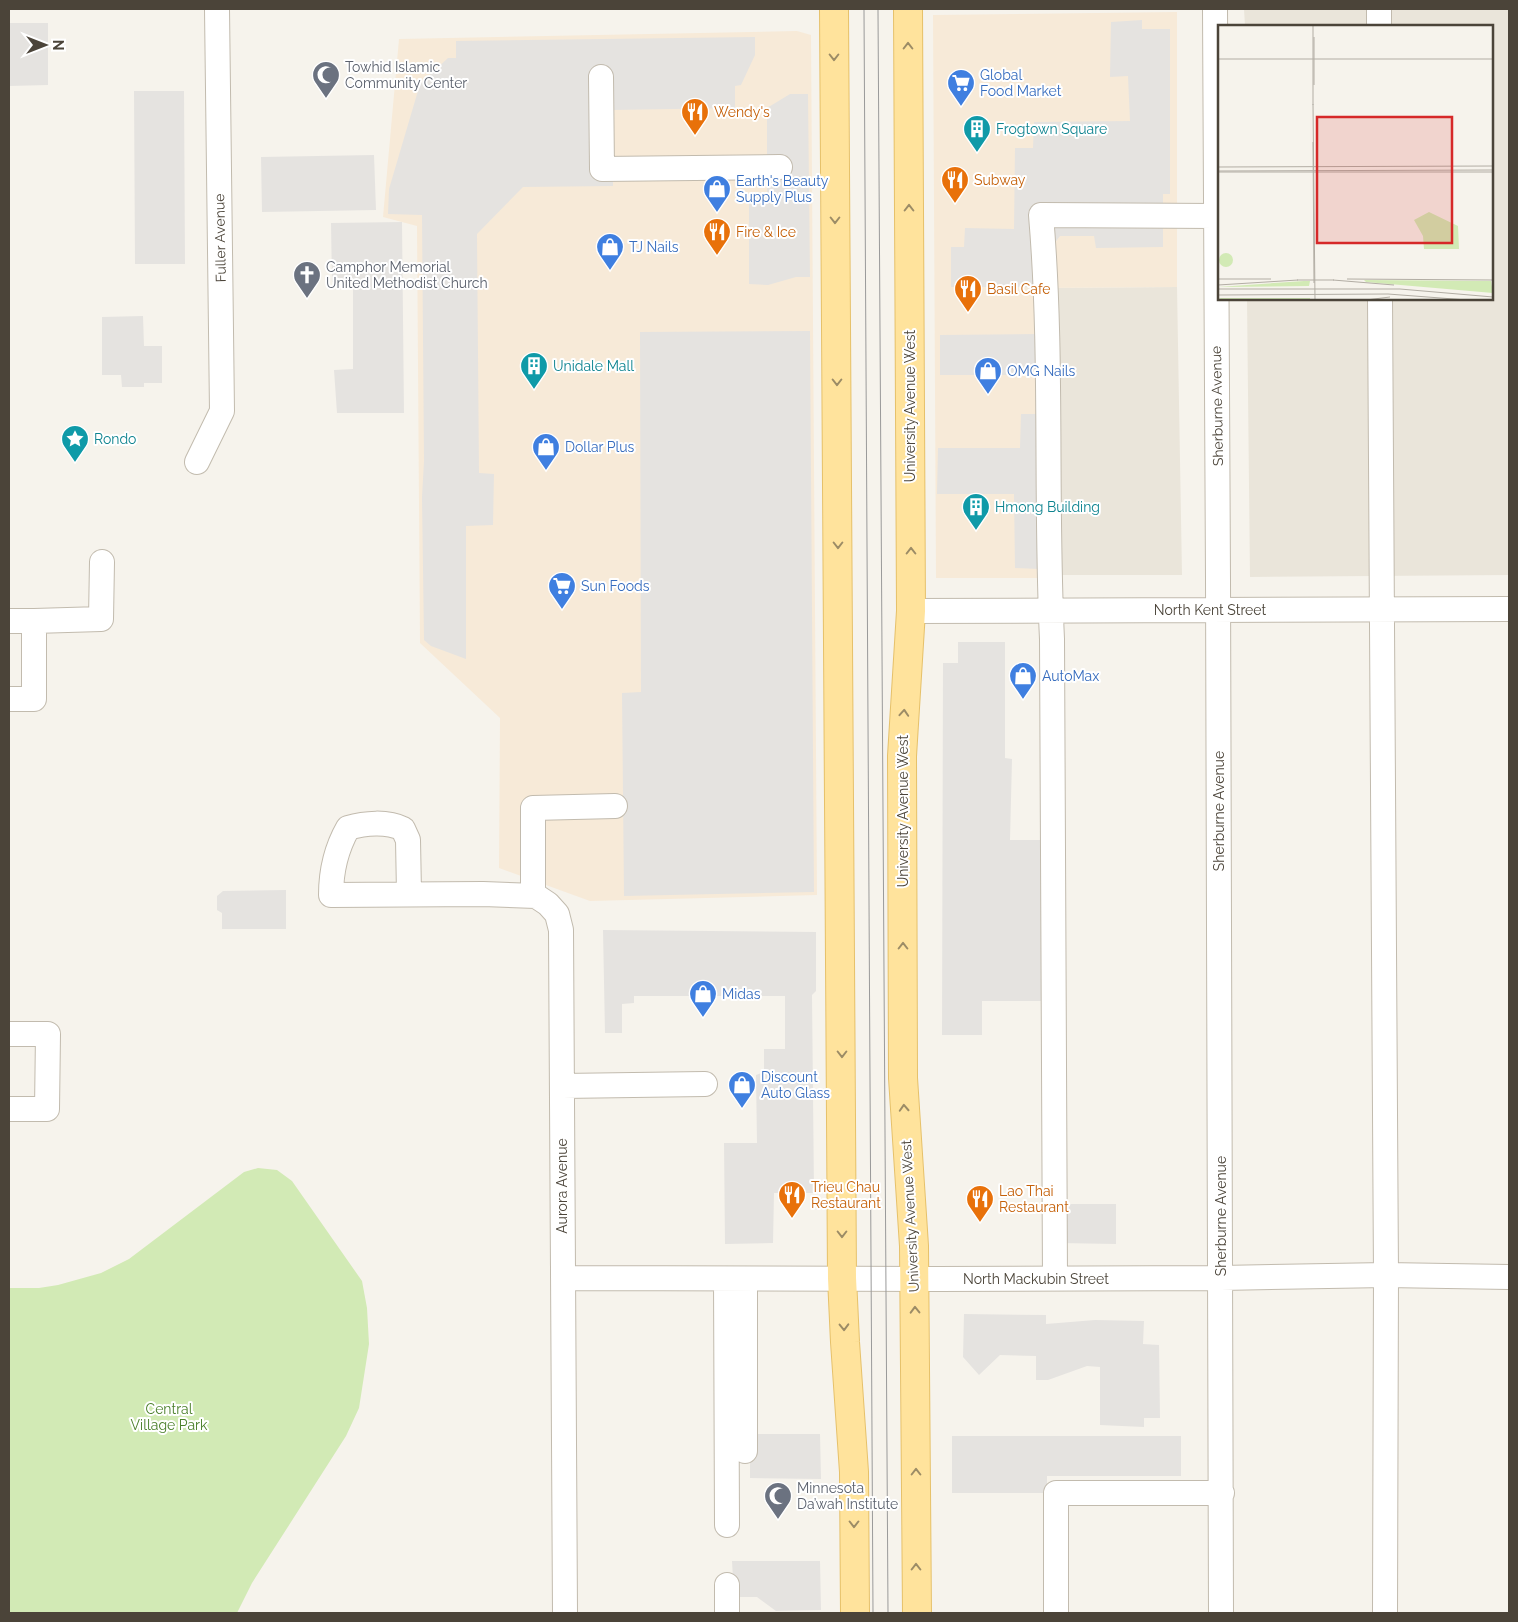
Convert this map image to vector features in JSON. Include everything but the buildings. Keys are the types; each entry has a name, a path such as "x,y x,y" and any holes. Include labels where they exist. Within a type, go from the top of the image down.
{"main road":[{"path":"834,9 842,1278 854,1472 855,1613"},
{"name":"University Avenue West","path":"908,9 911,611 902,756 903,1078 915,1279 917,1613"}],"street":[{"name":"Fuller Avenue","path":"197,462 222,411 217,9"},
{"name":"Sherburne Avenue","path":"1215,9 1221,1613"},
{"path":"1379,9 1379,25"},
{"path":"602,77 602,169 780,167"},
{"path":"1055,1278 1052,649 1044,257 1040,215 1215,216"},
{"path":"1380,300 1386,1275 1385,1613"},
{"path":"9,621 101,619 102,562"},
{"name":"North Kent Street","path":"911,611 1509,609"},
{"path":"9,699 34,699 34,621"},
{"path":"533,896 533,808 615,806"},
{"name":"Aurora Avenue","path":"409,894 520,894 533,896 548,904 557,914 561,930 565,1613"},
{"path":"9,1034 48,1034 47,1109 9,1110"},
{"path":"562,1086 705,1084"},
{"name":"North Mackubin Street","path":"563,1278 1221,1278 1386,1275 1509,1277"},
{"path":"735,1279 745,1451"},
{"path":"727,1525 735,1279"},
{"path":"1056,1613 1056,1493 1222,1493"},
{"path":"727,1585 727,1613"}],"shaded area":[{"path":"1244,9 1509,9 1509,575 1250,577 1247,300 1493,300 1493,25 1245,25"},
{"path":"1177,12 1177,287 1039,288 1041,578 936,578 933,15"},
{"path":"1142,20 1142,29 1170,29 1170,194 1163,194 1163,247 1096,248 1094,236 1060,236 1034,270 1035,287 951,287 951,247 964,247 965,228 1014,229 1015,148 1033,148 1034,122 1130,121 1128,76 1110,77 1111,22"},
{"path":"9,23 48,23 48,85 9,86"},
{"path":"797,31 811,35 817,895 590,901 499,868 500,718 420,643 417,226 383,217 399,39"},
{"path":"755,37 755,55 741,85 735,86 735,108 612,110 613,186 523,187 477,234 479,473 494,474 493,525 466,526 466,659 431,646 424,640 422,215 388,214 389,189 420,84 448,58 456,58 456,41"},
{"path":"134,91 184,91 185,264 135,264"},
{"path":"790,94 808,94 810,277 796,277 768,285 749,284 749,193 767,192 767,108"},
{"path":"374,155 376,210 262,212 261,157"},
{"path":"402,222 404,413 337,413 334,370 353,369 353,282 332,282 331,223"},
{"path":"1177,287 1182,575 1053,575 1052,288"},
{"path":"143,316 144,346 162,346 162,383 144,383 144,387 122,387 121,375 102,375 102,317"},
{"path":"810,331 814,892 624,896 622,693 641,692 640,332"},
{"path":"1038,334 1038,375 940,375 940,335"},
{"path":"1021,414 1038,414 1039,569 1015,568 1014,494 937,494 938,448 1020,448"},
{"path":"958,642 1005,642 1005,758 1012,759 1010,840 1041,840 1043,1001 982,1001 982,1035 942,1035 943,663 958,663"},
{"path":"286,890 286,929 222,929 222,913 217,910 217,896 223,891"},
{"path":"603,930 816,932 816,991 812,995 814,1193 774,1193 773,1243 725,1244 724,1143 757,1143 756,1075 764,1072 764,1049 785,1049 785,996 634,996 634,1003 622,1004 622,1033 605,1033"},
{"path":"1060,1204 1116,1204 1116,1244 1059,1243"},
{"path":"964,1314 1046,1315 1046,1324 1095,1320 1144,1321 1143,1344 1159,1345 1160,1418 1144,1418 1144,1427 1100,1425 1100,1367 1087,1366 1048,1380 1036,1380 1036,1356 1000,1355 979,1375 963,1357"},
{"path":"750,1434 820,1434 821,1479 750,1478"},
{"path":"952,1436 1181,1436 1181,1476 1047,1476 1047,1493 952,1493"},
{"path":"732,1561 820,1561 821,1610 776,1611 757,1597 734,1597"}],"green space":[{"name":"Central Village Park","path":"258,1168 277,1170 292,1181 362,1281 367,1308 369,1344 359,1408 346,1436 252,1583 237,1613 9,1613 9,1288 39,1288 58,1285 101,1273 129,1259 244,1172"}],"tram line":[{"path":"864,9 873,1613"},
{"path":"878,9 888,1613"}],"place":[{"name":"Towhid Islamic Community Center","path":"326,99"},
{"name":"Global Food Market","path":"961,107"},
{"name":"Wendy's","path":"695,136"},
{"name":"Frogtown Square","path":"977,153"},
{"name":"Subway","path":"955,204"},
{"name":"Earth's Beauty Supply Plus","path":"717,213"},
{"name":"Fire & Ice","path":"717,256"},
{"name":"TJ Nails","path":"610,271"},
{"name":"Camphor Memorial United Methodist Church","path":"307,299"},
{"name":"Basil Cafe","path":"968,313"},
{"name":"Unidale Mall","path":"534,390"},
{"name":"OMG Nails","path":"988,395"},
{"name":"Rondo","path":"75,463"},
{"name":"Dollar Plus","path":"546,471"},
{"name":"Hmong Building","path":"976,531"},
{"name":"Sun Foods","path":"562,610"},
{"name":"AutoMax","path":"1023,700"},
{"name":"Midas","path":"703,1018"},
{"name":"Discount Auto Glass","path":"742,1109"},
{"name":"Trieu Chau Restaurant","path":"792,1219"},
{"name":"Lao Thai Restaurant","path":"980,1223"},
{"name":"Minnesota Da’wah Institute","path":"778,1520"}]}
